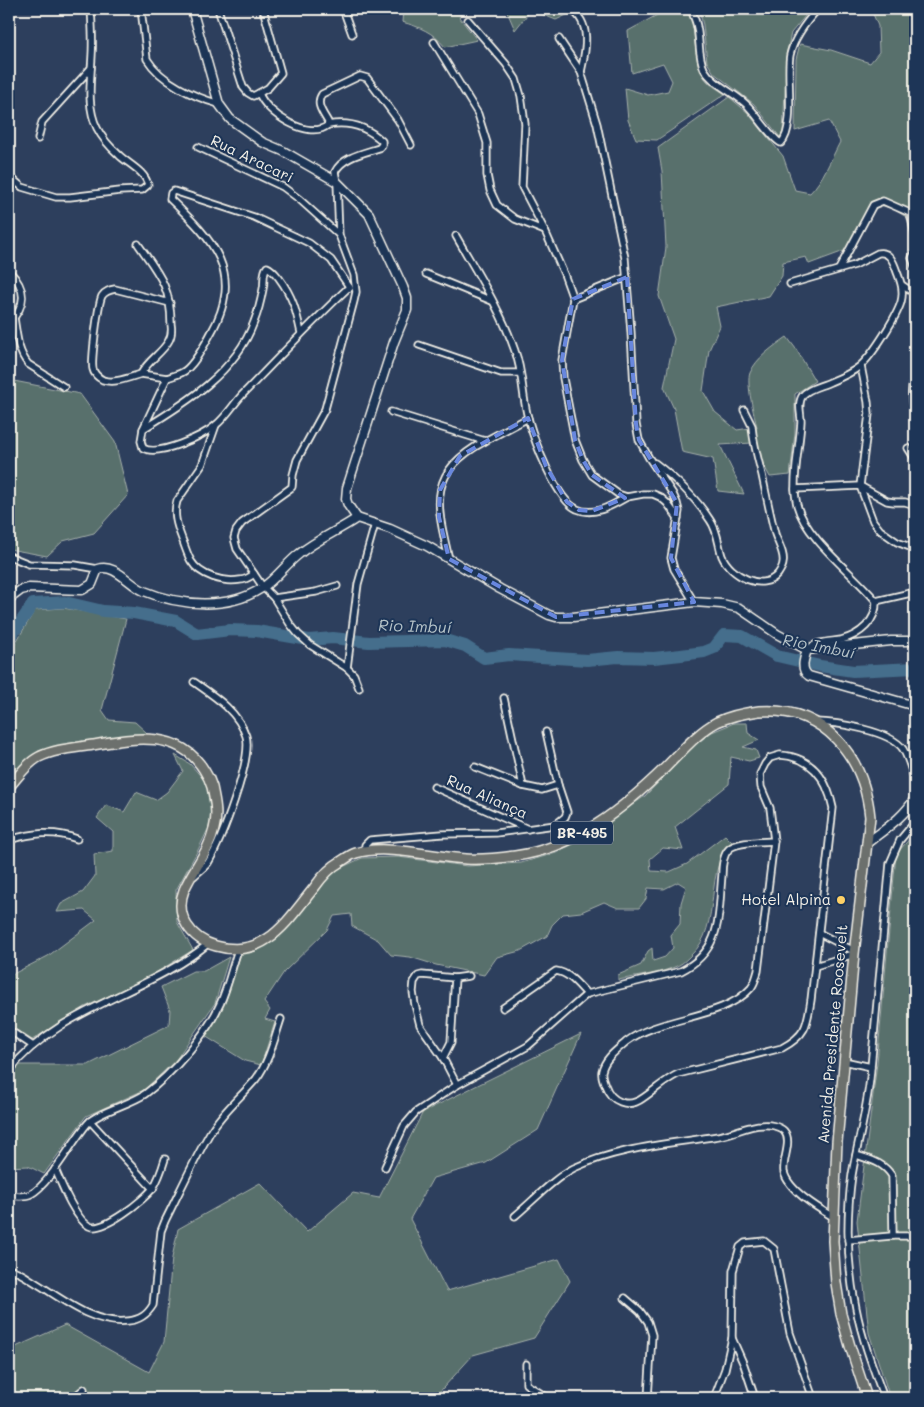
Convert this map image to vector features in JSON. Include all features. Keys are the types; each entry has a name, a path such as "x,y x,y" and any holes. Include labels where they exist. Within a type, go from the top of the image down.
{"main road":[{"name":"Avenida Presidente Roosevelt","path":"238,950 257,945 273,934 335,864 354,854 394,851 468,859 537,853 562,844 609,816 639,792 700,734 716,723 734,715 768,711 788,712 815,722 827,730 849,754 859,771 868,797 870,817 854,952 837,1142 833,1217 837,1291 850,1346 867,1398"},
{"path":"9,787 31,762 48,753 132,740 154,740 178,745 187,750 199,762 210,780 216,813 215,828 208,848 184,891 182,917 192,933 209,944 238,950"}],"street":[{"path":"9,176 22,187 56,197 70,198 146,188 148,185 146,178 118,154 98,130 91,110 91,9"},
{"path":"141,9 147,59 150,65 159,74 187,91 202,99 219,104"},
{"path":"192,9 219,104 230,120 262,142 283,150 337,182 369,214 403,287 408,305 347,488 346,499 357,518 390,529 427,546 531,606 556,617 573,617 694,602 722,604 739,608 806,653 890,641 915,640"},
{"path":"218,9 243,87 253,96 268,88 281,72 263,9"},
{"path":"343,9 352,34"},
{"path":"570,9 583,22 585,30 585,46 581,72"},
{"path":"691,9 697,28 698,44 705,69 711,77 746,103 776,139 781,142 784,139 788,124 790,57 798,35 806,22 818,9"},
{"path":"468,20 506,64 516,79 521,96 525,124 522,187 545,231 573,299 562,360 562,378 575,440 583,460 592,475 618,494 627,497"},
{"path":"558,39 581,72 591,102 607,167 625,258 636,424 639,440 673,494 679,512 671,558 674,569 694,602"},
{"path":"434,42 478,114 487,143 488,182 497,205 515,219 545,231"},
{"path":"38,139 42,122 91,68"},
{"path":"328,125 318,105 319,98 322,94 363,76 367,78 398,120 411,144"},
{"path":"259,93 276,115 285,122 319,130 328,125 354,124 382,141 382,145 379,148 356,156 337,166 334,172 337,182 339,235 354,274 356,292 325,409 296,460 292,487 248,518 236,531 234,538 237,549 298,634 310,645 347,668 354,675 359,688"},
{"name":"Rua Aracari","path":"198,147 283,187 339,235"},
{"path":"170,303 115,289 109,290 102,297 93,352 93,369 99,378 112,381 142,374 167,378 182,373 188,368 204,345 223,309 226,281 224,269 202,232 170,199 171,193 174,191 254,216 309,243 331,260 349,287 356,292"},
{"path":"839,269 873,205 883,201 910,213 915,235"},
{"path":"456,236 492,301 515,351 528,418 546,466 559,492 567,502 578,510 592,511 608,508 627,497 653,494 667,503 678,518"},
{"path":"138,244 163,282 170,303 172,334 170,340 149,361 142,374"},
{"path":"790,284 855,264 878,252 882,252 887,254 894,262 902,285 901,301 896,314 861,366 804,395 800,402 800,442 795,490 797,506 819,541 876,601 875,611 869,624 860,632 844,639 811,646 806,653 803,667 806,674 815,679 915,706"},
{"path":"915,252 912,258 915,266"},
{"path":"143,429 180,406 204,388 225,368 236,354 254,325 267,267 273,270 290,292 295,304 301,333"},
{"path":"9,271 18,282 22,291 20,308 9,323"},
{"path":"426,274 492,301"},
{"path":"573,299 627,277"},
{"path":"902,285 915,294"},
{"path":"167,378 143,429 141,445 148,451 177,445 200,436 216,425 301,333 349,287"},
{"path":"14,318 19,352 28,364 64,387"},
{"path":"419,345 501,373 520,373"},
{"path":"861,366 869,414 860,486 873,521 880,530 897,542 915,548"},
{"path":"915,370 912,379 915,415"},
{"path":"650,458 683,486 712,522 722,556 727,564 752,582 770,580 781,569 783,563 782,554 752,426 744,410"},
{"path":"391,412 485,441"},
{"path":"449,559 440,517 440,490 452,465 460,456 528,418"},
{"path":"216,425 202,465 177,501 175,520 191,560 200,570 218,579 230,582 242,580 254,574"},
{"path":"908,448 915,458"},
{"path":"795,490 860,486 887,501 905,502 915,505"},
{"path":"9,556 29,564 76,565 115,570 134,587 184,602 200,604 229,600 253,593 263,587 299,554 357,518"},
{"path":"347,668 358,584 375,524"},
{"path":"9,599 21,590 29,588 82,590 92,584 98,569"},
{"path":"274,598 316,592 337,586"},
{"path":"876,601 915,593"},
{"path":"190,879 206,865 216,847 229,817 247,748 246,736 230,709 216,696 194,682"},
{"path":"504,698 523,786"},
{"path":"815,722 839,724 893,739 902,748 915,782"},
{"path":"366,852 365,845 370,840 530,830 555,826 566,817 567,812 558,785 546,732"},
{"path":"780,755 791,756 805,762 822,778 830,792 833,808 819,933 808,1019 803,1032 796,1041 766,1053 678,1074 666,1080 638,1101 628,1103 616,1102 608,1094 601,1076 602,1069 608,1058 629,1040 644,1032 719,1008 742,996 752,987 758,971 774,842 770,808 761,787 760,774 770,758 780,755"},
{"path":"475,767 523,786 542,790 558,785"},
{"name":"Rua Aliança","path":"434,787 530,830"},
{"path":"867,843 900,818 915,798"},
{"path":"884,1398 867,1350 856,1307 848,1240 852,1177 868,1098 890,863 900,840 915,822"},
{"path":"9,840 30,833 45,833 77,839"},
{"path":"385,1167 404,1126 416,1112 457,1086 528,1046 587,994 682,971 695,964 711,944 716,930 723,862 727,852 730,848 739,845 774,842"},
{"path":"819,933 854,952"},
{"path":"9,1071 19,1058 33,1046 86,1011 172,970 209,944"},
{"path":"9,1195 22,1196 31,1194 40,1187 55,1169 90,1121 144,1094 178,1065 202,1034 220,1004 238,950"},
{"path":"815,966 854,952"},
{"path":"504,1008 556,971 563,972 587,994"},
{"path":"457,1086 443,1058 420,1025 415,1005 414,982 418,976 422,975 454,978 469,976"},
{"path":"443,1058 451,1042 454,978"},
{"path":"9,1269 31,1280 78,1309 103,1320 133,1321 148,1314 153,1305 161,1231 211,1131 225,1111 261,1072 268,1058 281,1019"},
{"path":"9,1030 33,1046"},
{"path":"844,1061 871,1066"},
{"path":"90,1121 153,1189"},
{"path":"515,1216 564,1174 592,1162 624,1152 670,1142 734,1133 761,1125 778,1127 784,1132 787,1137 787,1145 784,1170 788,1181 812,1203 833,1217"},
{"path":"856,1155 887,1167 892,1176 893,1236"},
{"path":"55,1169 74,1210 89,1226 95,1227 114,1220 129,1210 153,1189 160,1176 165,1159"},
{"path":"848,1240 915,1236"},
{"path":"714,1398 725,1369 732,1338 733,1271 736,1255 740,1247 745,1243 764,1242 774,1249 790,1333 813,1398"},
{"path":"625,1298 640,1311 648,1322 652,1335 648,1398"},
{"path":"732,1338 755,1398"},
{"path":"526,1364 526,1384 548,1398"},
{"path":"73,1398 84,1390"}],"highlighted area":[{"path":"627,277 636,424 639,440 677,503 671,558 694,602 556,617 449,559 439,517 440,490 460,456 528,418 546,466 567,502 579,510 592,511 625,498 592,475 583,460 575,440 562,360 573,299"}],"green space":[{"path":"403,9 465,9 459,17 477,40 445,47 436,37 426,31 402,22"},
{"path":"506,9 579,9 556,20 531,10 515,30"},
{"path":"654,9 690,9 696,54 701,71 708,82 725,94 657,140 636,139 628,120 625,88 648,95 668,91 672,81 663,63 632,73 628,31 657,15"},
{"path":"699,9 811,9 791,33 787,51 783,132 780,137 754,104 714,73 707,62 703,25"},
{"path":"871,9 915,9 915,273 908,259 913,246 908,218 893,209 880,205 870,213 855,247 809,264 806,257 783,262 782,276 769,296 716,307 720,326 709,350 703,391 715,412 737,430 757,427 752,407 750,373 761,357 787,337 815,381 795,394 795,433 790,475 770,477 752,443 720,445 744,494 718,491 713,459 682,452 674,409 664,387 674,339 659,296 666,247 662,171 658,148 729,97 747,112 783,156 795,190 810,193 823,176 840,142 829,121 795,131 796,59 800,44 831,50 870,63 879,52 878,26"},
{"path":"9,380 80,394 115,442 128,495 94,533 63,541 47,556 9,549"},
{"path":"63,608 126,619 102,710 109,720 135,722 147,733 38,751 9,782 9,654 35,610"},
{"path":"734,723 747,723 748,733 759,740 743,747 756,750 759,758 749,761 731,757 729,784 675,827 683,850 663,848 650,859 651,871 669,872 687,864 725,835 733,843 724,853 718,865 707,929 701,943 680,964 657,973 618,980 618,975 641,965 648,951 652,948 653,961 665,957 673,948 671,935 680,924 681,903 686,887 678,882 664,889 648,888 646,899 639,908 618,908 604,902 581,912 563,914 552,925 547,936 520,951 497,957 484,975 436,965 410,957 391,955 378,940 352,926 351,914 334,916 327,930 284,972 264,1002 270,1010 265,1019 275,1022 261,1065 245,1061 205,1036 225,1003 241,953 261,948 277,935 334,871 362,858 398,857 467,866 521,863 556,853 603,825 645,796 696,744 712,732"},
{"path":"175,755 190,764 206,782 211,806 210,825 176,890 177,922 193,950 147,978 85,1007 32,1040 9,1025 9,968 13,974 48,956 96,920 84,910 57,912 61,904 83,892 95,876 94,854 113,851 113,832 97,818 106,805 124,812 136,792 156,800 167,792 183,771"},
{"path":"915,833 915,1398 890,1398 869,1333 857,1221 877,1063 896,854"},
{"path":"229,957 215,1003 175,1061 144,1090 86,1116 44,1174 28,1166 9,1167 9,1080 20,1065 88,1065 169,1025 170,1010 161,987 193,971 204,971"},
{"path":"581,1034 538,1130 486,1163 433,1178 410,1219 447,1291 559,1259 570,1281 534,1338 473,1355 434,1398 9,1398 9,1350 65,1325 149,1372 164,1342 172,1258 178,1229 260,1183 307,1232 353,1193 379,1198 423,1112"}],"waterway":[{"name":"Rio Imbuí","path":"9,639 33,604 65,602 103,611 134,613 176,621 197,634 230,630 257,631 309,640 333,638 369,642 445,640 465,646 484,658 509,655 587,660 618,657 654,658 704,652 714,648 724,635 742,636 777,656 820,666 853,671 915,668"}],"place":[{"name":"Hotel Alpina","path":"841,900"}]}
